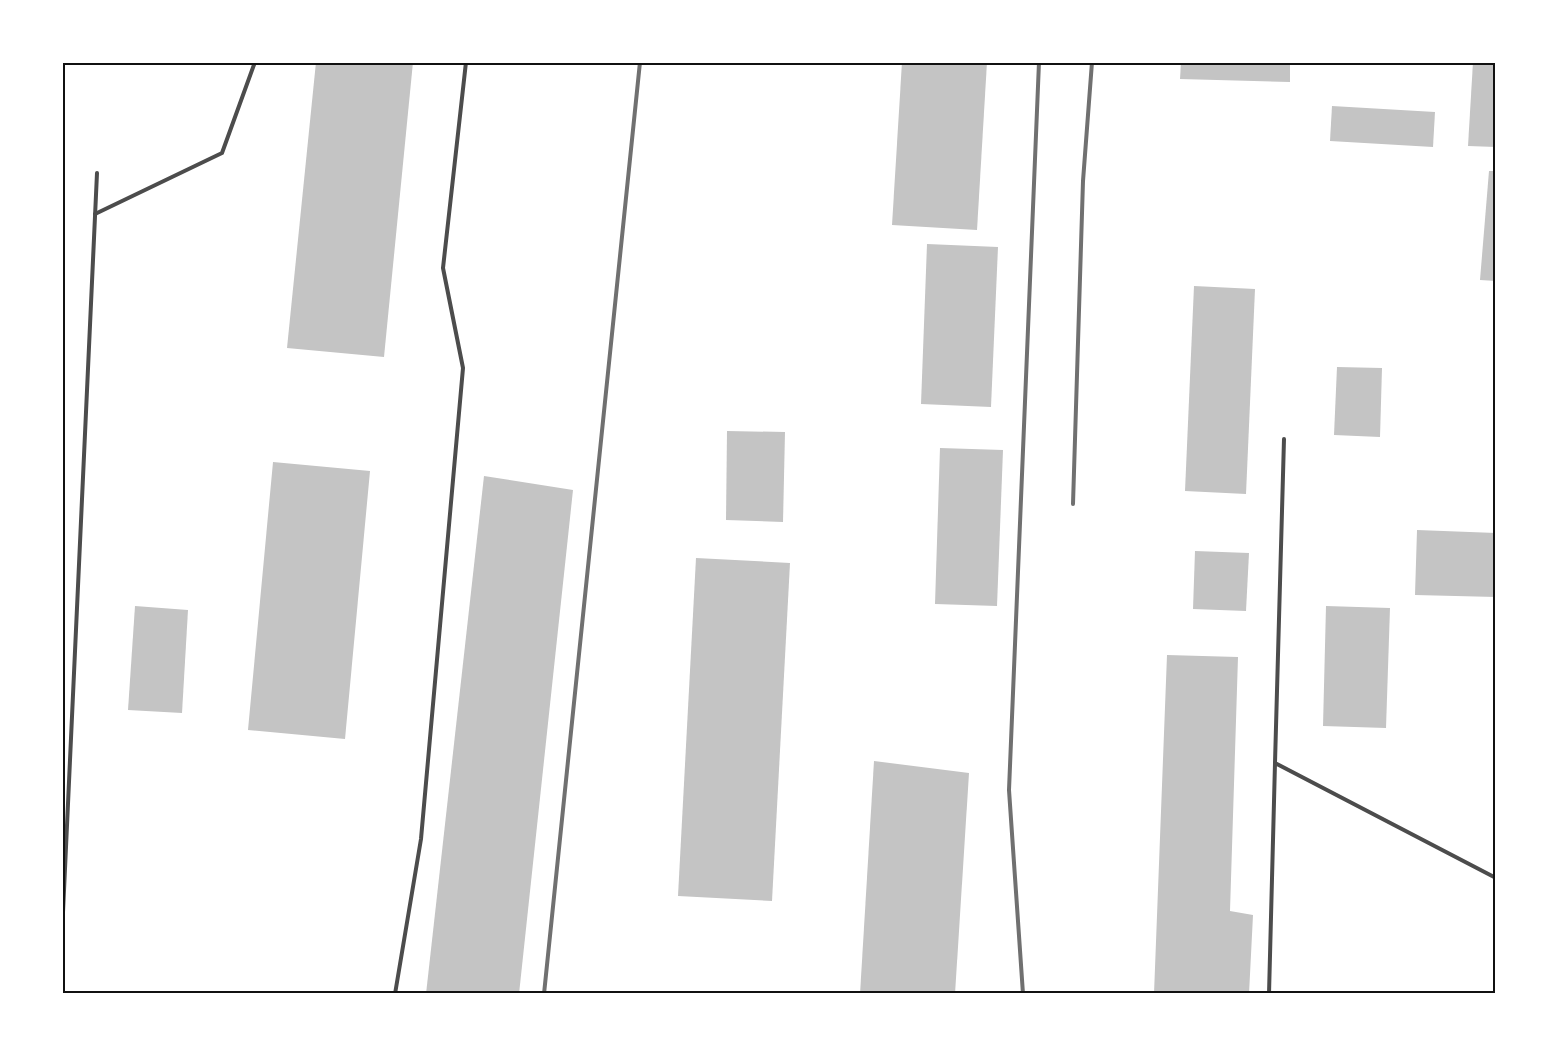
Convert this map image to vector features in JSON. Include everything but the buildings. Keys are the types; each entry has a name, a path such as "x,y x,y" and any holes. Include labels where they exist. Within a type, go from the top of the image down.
{"lane":[{"path":"95,214 222,153 255,62"},
{"path":"395,994 421,839 463,368 443,268 466,62"},
{"path":"62,934 97,173"},
{"path":"1269,994 1284,439"},
{"path":"1275,763 1496,878"}],"railway":[{"path":"544,994 640,62"},
{"path":"1023,994 1009,790 1039,62"},
{"path":"1073,504 1083,181 1092,62"}]}
